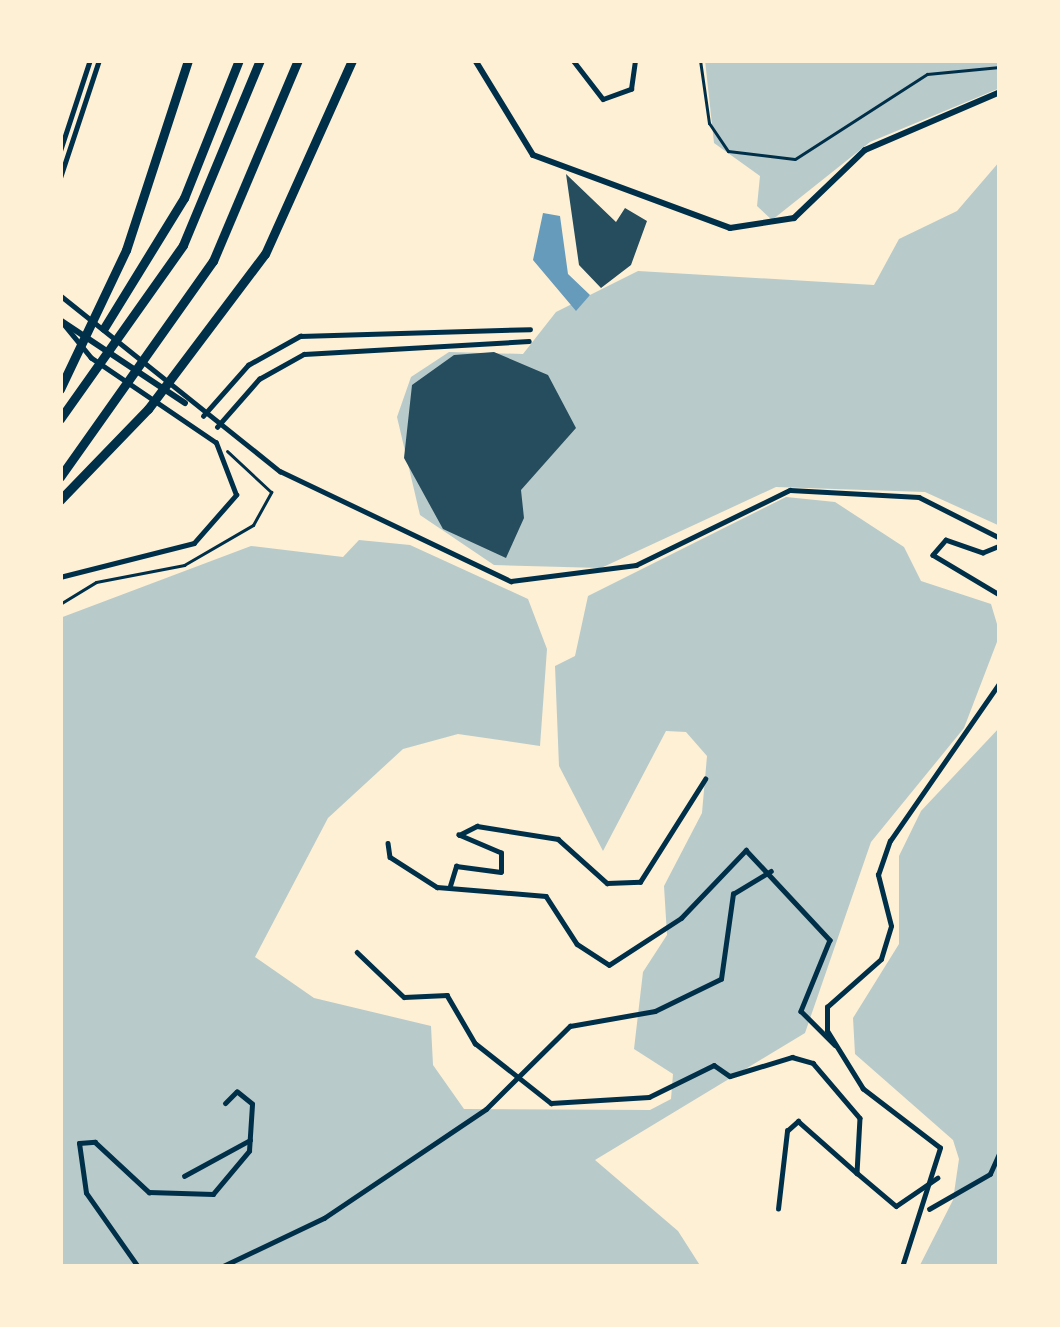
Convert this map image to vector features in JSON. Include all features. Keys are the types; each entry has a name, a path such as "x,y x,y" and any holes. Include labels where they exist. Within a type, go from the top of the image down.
{"highway":[{"path":"62,387 105,301 188,60"},
{"path":"104,328 184,198 239,60"},
{"path":"60,419 132,328 212,190 260,60"},
{"path":"60,478 160,349 242,204 298,60"},
{"path":"60,500 124,436 192,352 286,218 352,60"}],"street":[{"path":"60,151 90,60"},
{"path":"60,178 99,60"},
{"path":"476,60 533,155 730,228 794,218 866,150 1000,92"},
{"path":"573,60 603,99 631,89 635,60"},
{"path":"60,295 104,328 185,403"},
{"path":"60,320 314,490 529,585 636,565 790,490 920,497 1000,542 983,553 946,540 933,555 939,568 1000,595"},
{"path":"60,320 91,358 216,443 236,495 217,529 60,577"},
{"path":"203,416 248,365 300,336 530,329"},
{"path":"218,427 259,379 304,354 529,341"},
{"path":"835,1046 827,1007 881,958 891,926 878,875 890,842 1000,682"},
{"path":"450,886 456,866 501,872 501,853 459,836 477,826 558,839 607,883 640,882 705,779"},
{"path":"388,843 421,881 546,896 577,944 609,965 680,918 734,852 771,871 830,940 801,1011 835,1046 863,1089 937,1138 937,1178 902,1267"},
{"path":"221,1267 324,1218 486,1109 570,1026 656,1012 721,979 733,894 771,871"},
{"path":"358,952 404,997 446,995 475,1043 516,1075 530,1094 582,1108 681,1088 715,1065 730,1076 792,1057 813,1063 860,1118 856,1173"},
{"path":"138,1267 86,1193 79,1143 94,1142 122,1179 188,1198 242,1171 250,1141 248,1097 226,1103"},
{"path":"778,1209 787,1131 798,1120 896,1206 937,1178"},
{"path":"184,1176 250,1141"},
{"path":"928,1209 990,1174 1000,1152"}],"path":[{"path":"700,60 709,123 728,151 795,159 927,74 1000,68"},
{"path":"60,604 96,582 184,566 253,525 271,492 216,443"}],"shaded area":[{"path":"705,60 1000,60 1000,88 870,142 772,220 757,206 760,176 714,143"},
{"path":"1000,161 1000,526 925,492 776,487 601,568 494,565 420,515 397,417 411,377 449,352 523,354 556,312 638,271 874,285 899,239 957,211"},
{"path":"786,497 835,502 904,547 921,581 991,604 1000,634 964,728 871,842 805,1033 595,1160 678,1231 701,1267 60,1267 60,618 251,546 343,557 359,540 410,545 528,599 547,649 540,746 458,734 403,749 328,818 255,957 314,998 431,1026 433,1065 464,1109 650,1110 671,1099 673,1074 634,1049 643,972 667,935 664,886 702,813 707,756 686,732 666,731 603,851 559,766 555,666 575,656 588,596"},
{"path":"1000,727 1000,1267 919,1267 953,1200 959,1159 953,1140 855,1054 853,1018 899,944 899,856 921,811"}],"water":[{"path":"543,213 560,216 568,274 590,295 576,311 533,260"}],"building":[{"path":"566,174 616,222 625,208 647,221 631,265 601,288 579,265"},
{"path":"494,352 548,375 576,428 521,490 524,518 506,558 443,529 404,458 412,385 454,355"}]}
